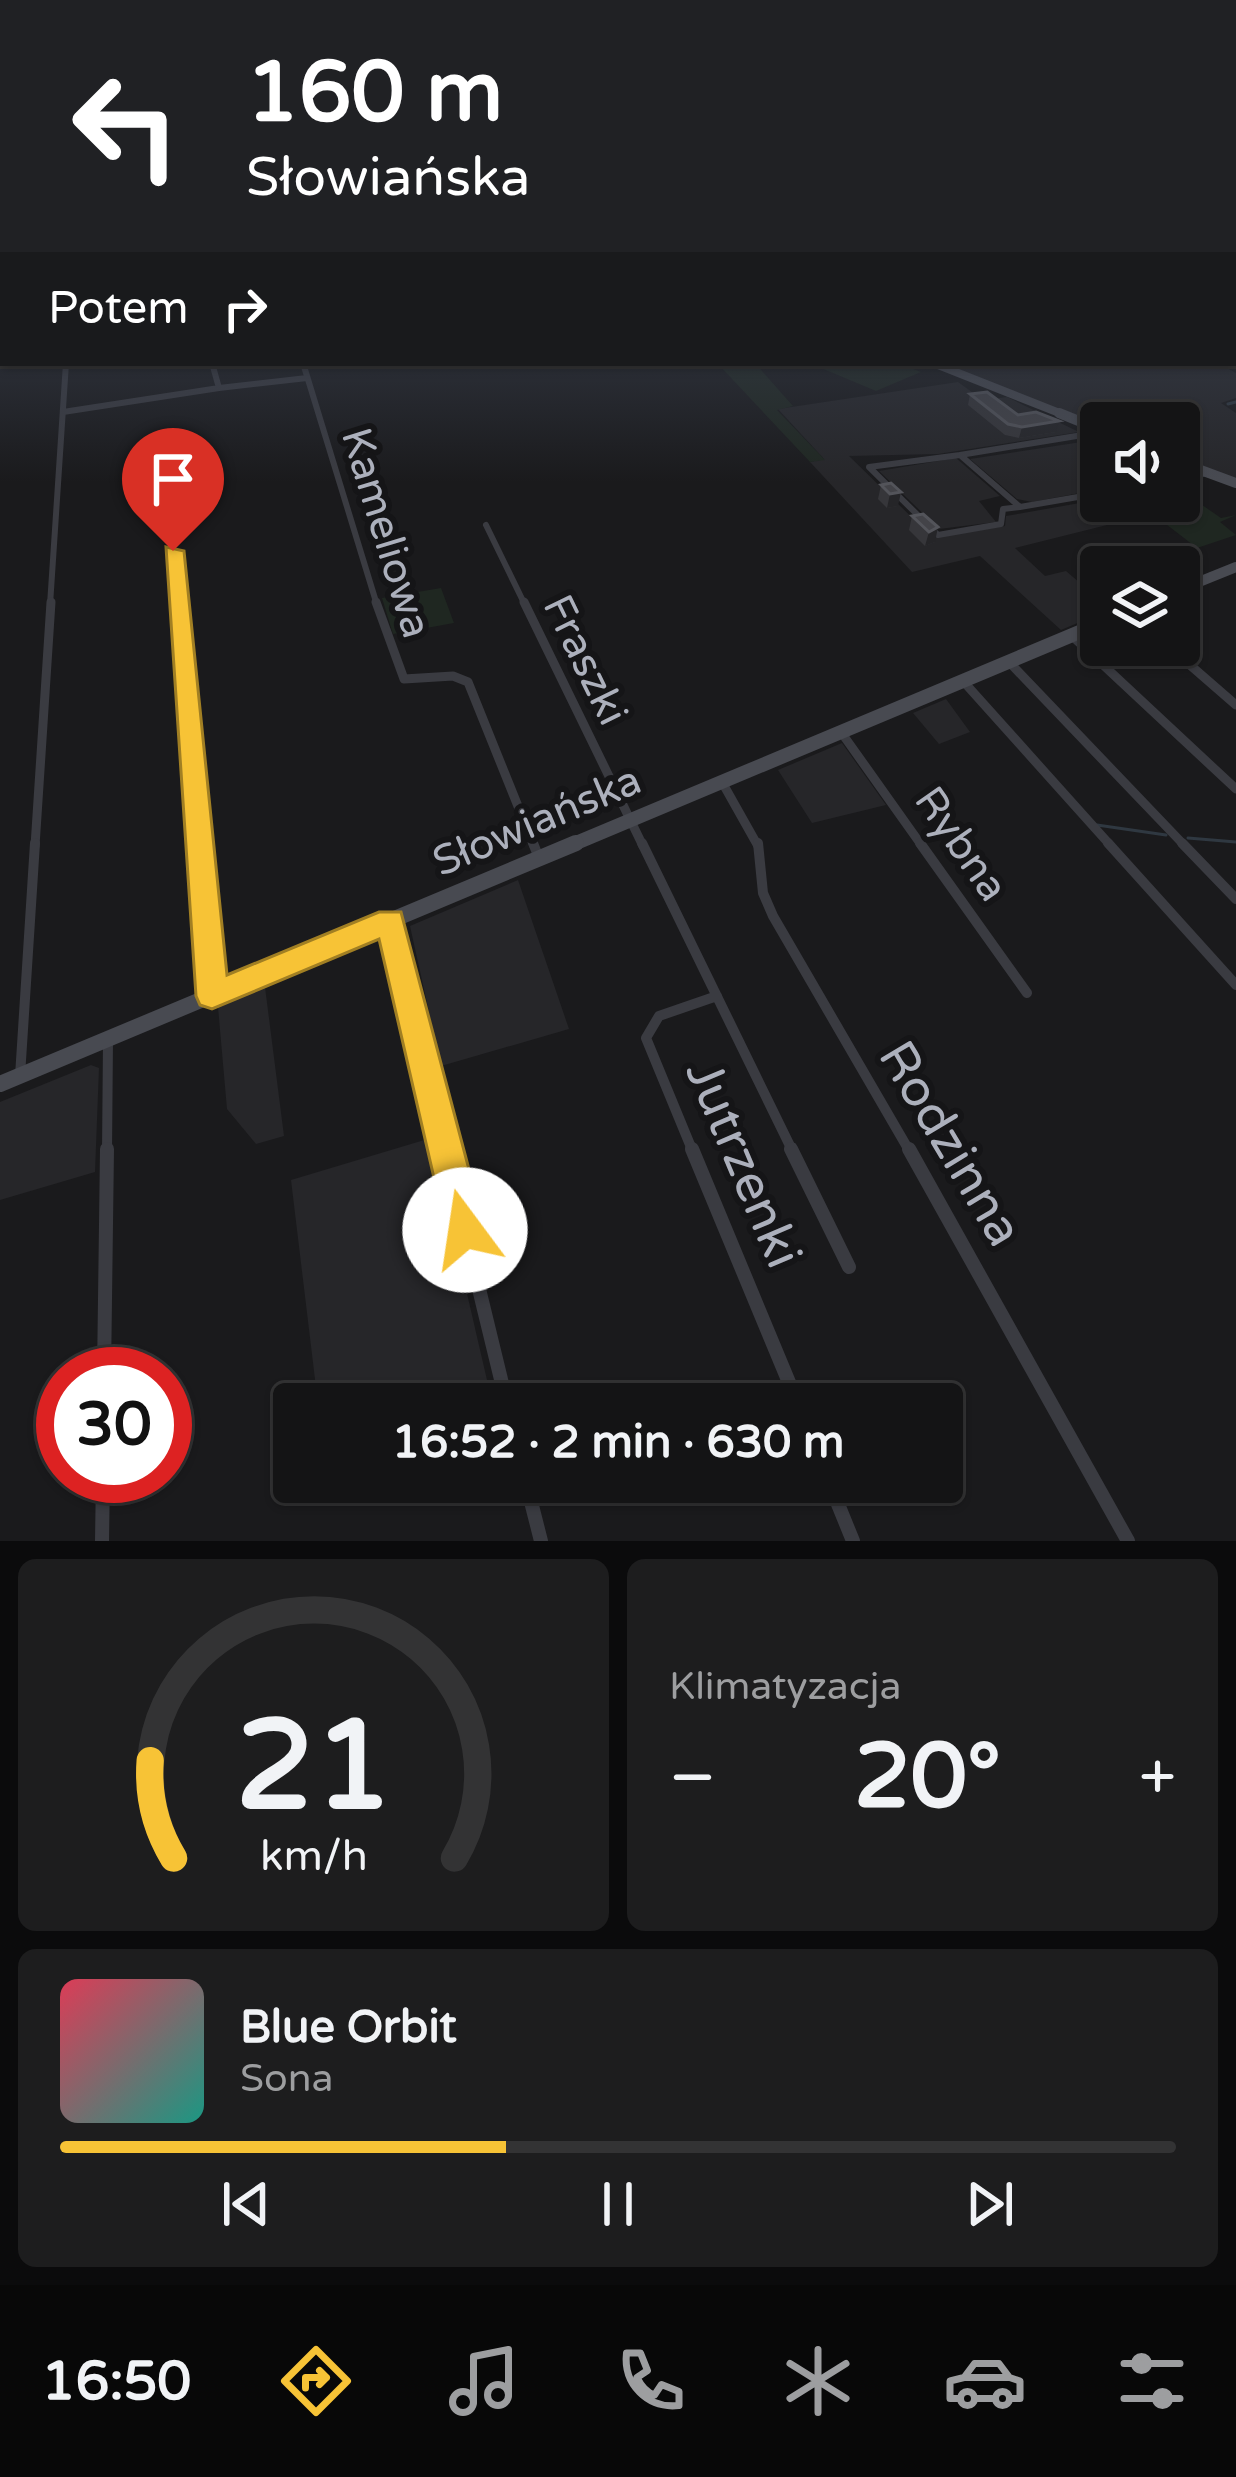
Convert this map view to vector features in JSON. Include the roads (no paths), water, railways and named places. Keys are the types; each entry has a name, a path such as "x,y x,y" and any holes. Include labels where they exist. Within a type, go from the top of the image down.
{"street":[{"path":"20,1076 66,366"},
{"path":"213,366 219,388"},
{"name":"Kameliowa","path":"304,366 397,672 404,679 453,676 468,682 540,859"},
{"path":"940,366 1080,422"},
{"path":"63,412 308,378"},
{"path":"1080,435 869,467 938,535 1001,524 1003,509 1080,497"},
{"path":"960,455 1020,506"},
{"path":"1200,470 1236,485"},
{"path":"1200,474 1207,473"},
{"name":"Fraszki","path":"486,525 631,821"},
{"path":"173,551 212,996"},
{"path":"1200,582 1236,567"},
{"name":"Słowiańska","path":"0,1084 1080,631"},
{"path":"1071,635 1236,789"},
{"path":"1009,662 1236,898"},
{"path":"1191,666 1236,705"},
{"path":"963,681 1236,985"},
{"name":"Rybna","path":"841,732 1027,993"},
{"name":"Rodzinna","path":"722,782 757,836 764,893 773,916 1027,1353 1128,1541"},
{"name":"Jutrzenki","path":"631,821 849,1267"},
{"path":"390,921 502,1383"},
{"name":"Jutrzenki","path":"717,996 659,1016 646,1038 789,1383"},
{"path":"104,1347 108,1040"},
{"path":"102,1541 103,1503"},
{"path":"531,1503 541,1541"},
{"path":"839,1503 854,1541"}],"waterway":[{"path":"1228,404 1236,402"},
{"path":"1097,825 1166,835"},
{"path":"1188,838 1236,842"}]}
